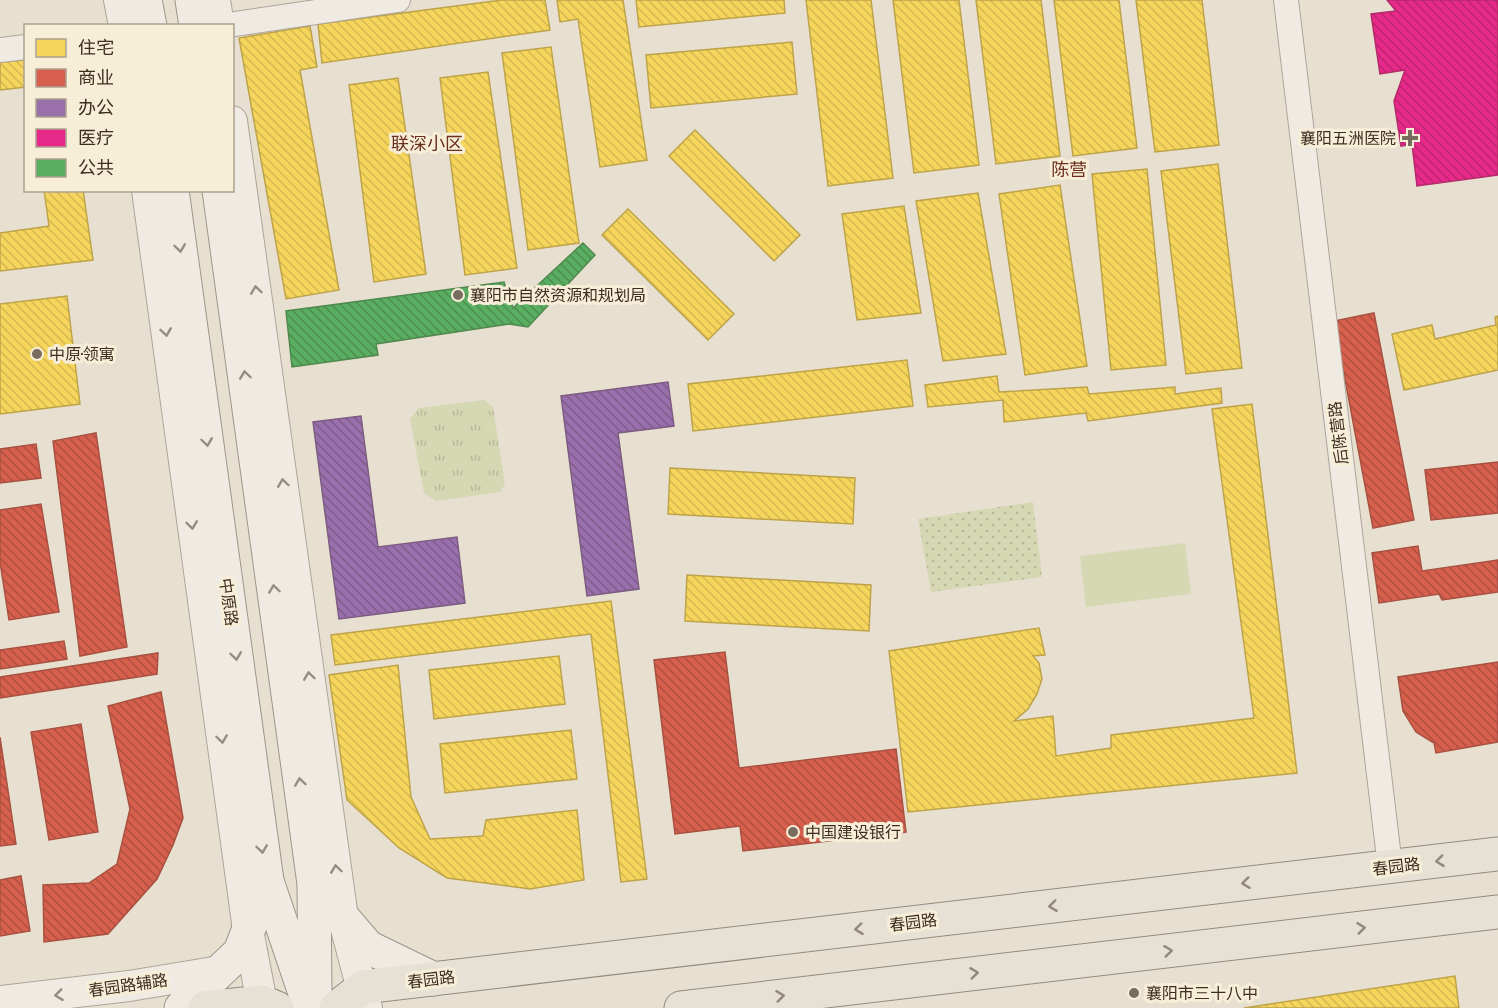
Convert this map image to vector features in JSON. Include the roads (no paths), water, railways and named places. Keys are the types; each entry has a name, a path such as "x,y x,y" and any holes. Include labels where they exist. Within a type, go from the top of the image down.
{"main road":[{"path":"145,0 150,24"},
{"path":"192,0 196,24"},
{"name":"中原路","path":"172,192 267,881 310,1008"},
{"path":"219,192 314,884 315,1008"},
{"name":"春园路","path":"365,997 434,979 1498,854"},
{"path":"181,1008 240,952 267,881"},
{"path":"314,884 368,947 434,979"},
{"path":"681,1008 1498,912"},
{"path":"336,1008 365,997"},
{"path":"205,1008 267,1006"}],"street":[{"path":"119,0 123,24"},
{"path":"215,0 220,24"},
{"path":"234,24 398,0"},
{"name":"后陈营路","path":"1286,0 1390,866"},
{"path":"0,50 24,47"},
{"path":"234,135 343,918 365,997"},
{"path":"147,192 248,930 267,1006"},
{"name":"春园路辅路","path":"0,1001 129,986 220,971"}],"place":[{"name":"襄阳五洲医院","path":"1410,138"},
{"name":"襄阳市自然资源和规划局","path":"458,295"},
{"name":"中原·领寓","path":"37,354"},
{"name":"中国建设银行","path":"793,832"},
{"name":"襄阳市三十八中","path":"1134,993"}],"district":[{"name":"联深小区","path":"427,144"},
{"name":"陈营","path":"1069,170"}]}
